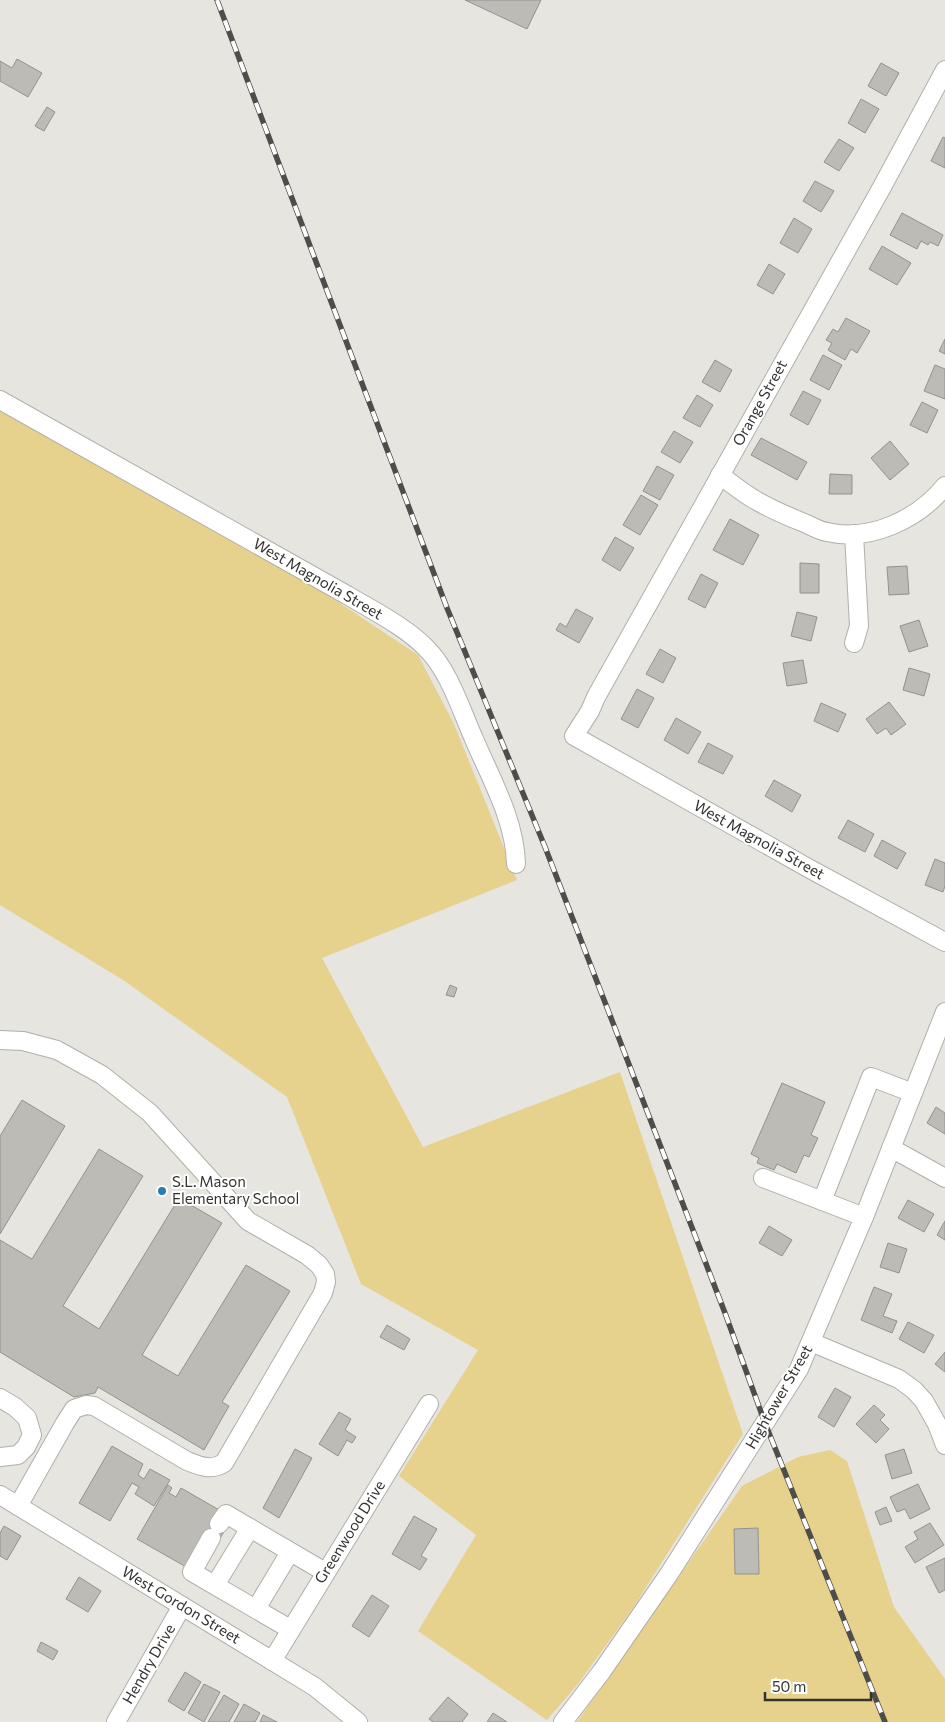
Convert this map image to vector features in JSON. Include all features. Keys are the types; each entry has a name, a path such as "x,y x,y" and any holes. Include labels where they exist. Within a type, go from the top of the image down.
{"street":[{"name":"Orange Street","path":"574,736 590,711 596,697 882,187 945,70"},
{"name":"West Magnolia Street","path":"0,400 347,595 388,620 426,648 444,672 497,791 513,836 516,864"},
{"path":"720,475 757,501 792,518 826,532 854,534 882,530 904,520 934,499 945,486"},
{"path":"854,534 859,626 854,643"},
{"name":"West Magnolia Street","path":"574,736 810,869 945,942"},
{"name":"Hightower Street","path":"563,1722 602,1671 669,1574 787,1389 811,1342 864,1217 945,1012"},
{"path":"0,1040 23,1040 57,1050 102,1074 150,1114 248,1220 307,1255 319,1265 325,1274 326,1282 323,1293 224,1463 217,1467 203,1467 187,1461 94,1406 86,1405 74,1409 18,1506"},
{"path":"822,1201 871,1078 913,1093"},
{"path":"891,1148 945,1178"},
{"path":"763,1178 864,1217"},
{"path":"811,1342 899,1378 924,1401 937,1424 945,1445"},
{"path":"0,1398 15,1407 27,1418 32,1435 26,1448 18,1455 0,1457"},
{"name":"Greenwood Drive","path":"272,1661 429,1404"},
{"path":"26,1448 45,1458"},
{"name":"West Gordon Street","path":"0,1495 316,1687 358,1722"},
{"path":"290,1629 192,1572 215,1531 226,1514 325,1572"},
{"path":"215,1586 250,1528"},
{"path":"256,1609 290,1552"},
{"name":"Hendry Drive","path":"122,1720 182,1606"}],"shaded area":[{"path":"0,411 311,584 418,655 454,724 517,880 322,958 423,1147 620,1072 743,1434 633,1608 578,1684 547,1720 418,1631 476,1535 399,1476 478,1350 361,1284 287,1097 123,980 0,905"},
{"path":"830,1450 847,1461 894,1607 945,1679 945,1722 577,1722 742,1486 798,1457"}],"building":[{"path":"465,0 541,0 527,29"},
{"path":"17,59 42,73 28,97 0,81 0,61 12,68"},
{"path":"881,63 899,73 886,96 868,86"},
{"path":"861,99 879,109 865,133 848,123"},
{"path":"47,107 55,112 44,131 35,126"},
{"path":"943,137 945,138 945,168 931,161"},
{"path":"839,139 854,148 839,171 824,162"},
{"path":"815,181 834,191 821,212 803,201"},
{"path":"902,213 943,235 938,246 930,242 928,245 921,241 917,249 890,235"},
{"path":"794,218 812,229 798,253 780,243"},
{"path":"882,246 911,263 897,285 869,269"},
{"path":"769,264 785,274 773,294 757,285"},
{"path":"846,318 870,331 857,353 851,349 845,360 828,350 832,343 826,340 833,329 838,332"},
{"path":"945,339 945,354 939,351"},
{"path":"823,355 842,365 829,390 810,380"},
{"path":"715,360 732,370 720,392 702,382"},
{"path":"935,365 945,369 945,399 924,391"},
{"path":"803,391 821,400 808,425 790,415"},
{"path":"697,395 713,405 700,427 683,418"},
{"path":"922,402 938,410 927,433 910,425"},
{"path":"674,431 693,442 680,463 661,452"},
{"path":"761,438 807,462 797,480 751,455"},
{"path":"890,441 909,464 890,480 871,458"},
{"path":"657,466 674,475 660,500 643,491"},
{"path":"830,474 852,475 852,494 829,494"},
{"path":"641,495 658,505 640,535 623,525"},
{"path":"730,519 759,535 743,565 713,550"},
{"path":"615,537 634,548 620,571 602,560"},
{"path":"800,563 819,564 819,593 800,593"},
{"path":"907,566 909,594 889,595 887,567"},
{"path":"701,574 718,583 705,608 688,599"},
{"path":"576,609 593,618 579,643 556,630 560,623 566,627"},
{"path":"797,612 817,617 811,641 791,636"},
{"path":"919,620 928,646 909,652 900,626"},
{"path":"660,649 676,658 663,683 646,674"},
{"path":"803,660 807,683 787,686 783,663"},
{"path":"909,668 930,674 924,696 903,690"},
{"path":"637,689 654,698 638,728 621,719"},
{"path":"889,702 906,724 891,735 886,728 877,734 866,719"},
{"path":"821,703 846,714 838,732 814,721"},
{"path":"676,718 701,732 688,754 664,740"},
{"path":"708,743 733,756 723,774 698,762"},
{"path":"774,780 801,795 792,812 765,796"},
{"path":"848,820 874,834 865,852 838,838"},
{"path":"882,840 906,853 897,869 874,856"},
{"path":"935,859 945,863 945,886 943,892 925,885"},
{"path":"450,985 457,988 454,997 446,995"},
{"path":"782,1083 825,1102 811,1135 818,1138 809,1157 804,1155 796,1173 777,1164 774,1170 757,1163 759,1158 751,1154"},
{"path":"22,1100 65,1126 0,1234 0,1136"},
{"path":"936,1107 945,1113 945,1134 927,1123"},
{"path":"99,1149 143,1176 63,1306 99,1329 179,1198 222,1223 142,1355 178,1376 246,1265 290,1291 222,1402 229,1406 204,1450 98,1387 95,1393 74,1397 0,1352 0,1240 32,1259"},
{"path":"908,1200 934,1214 924,1232 898,1218"},
{"path":"945,1221 945,1240 937,1235"},
{"path":"769,1226 792,1240 782,1256 759,1243"},
{"path":"888,1243 907,1249 899,1273 880,1267"},
{"path":"874,1287 892,1294 883,1316 897,1321 892,1333 861,1320"},
{"path":"908,1322 934,1335 924,1353 899,1339"},
{"path":"387,1325 410,1339 404,1350 380,1337"},
{"path":"945,1352 945,1372 935,1364"},
{"path":"835,1388 851,1397 834,1427 818,1417"},
{"path":"874,1405 885,1415 880,1420 889,1429 876,1443 856,1424"},
{"path":"339,1412 351,1419 345,1430 356,1437 352,1443 347,1440 338,1456 319,1444"},
{"path":"112,1446 143,1464 138,1475 144,1479 150,1469 170,1480 154,1506 135,1494 139,1487 132,1483 110,1521 79,1503"},
{"path":"295,1449 312,1458 279,1518 263,1508"},
{"path":"904,1449 912,1473 892,1479 885,1455"},
{"path":"918,1484 930,1509 910,1519 905,1509 897,1512 890,1497"},
{"path":"168,1485 172,1488 169,1493 176,1497 181,1488 221,1511 226,1528 218,1542 188,1568 137,1539"},
{"path":"886,1507 892,1521 880,1525 875,1512"},
{"path":"414,1516 437,1529 421,1556 427,1559 420,1570 392,1554"},
{"path":"930,1523 944,1545 915,1563 905,1547 918,1539 914,1532"},
{"path":"4,1526 21,1536 7,1560 0,1556 0,1533"},
{"path":"758,1528 759,1574 735,1574 734,1529"},
{"path":"945,1558 945,1590 939,1593 926,1567"},
{"path":"79,1577 101,1591 88,1612 66,1599"},
{"path":"372,1595 389,1606 369,1637 352,1626"},
{"path":"41,1642 58,1651 53,1660 37,1651"},
{"path":"185,1672 201,1682 184,1711 168,1701"},
{"path":"204,1684 220,1692 204,1722 188,1713"},
{"path":"224,1695 239,1704 229,1722 208,1722"},
{"path":"448,1697 468,1714 462,1722 433,1722 429,1719"},
{"path":"244,1704 260,1713 255,1722 234,1722"},
{"path":"493,1713 507,1722 487,1722"},
{"path":"263,1715 277,1722 260,1722"}],"railway":[{"path":"217,0 447,608 545,847 725,1313 765,1423 885,1722"}],"place":[{"name":"S.L. Mason Elementary School","path":"162,1191"}]}
